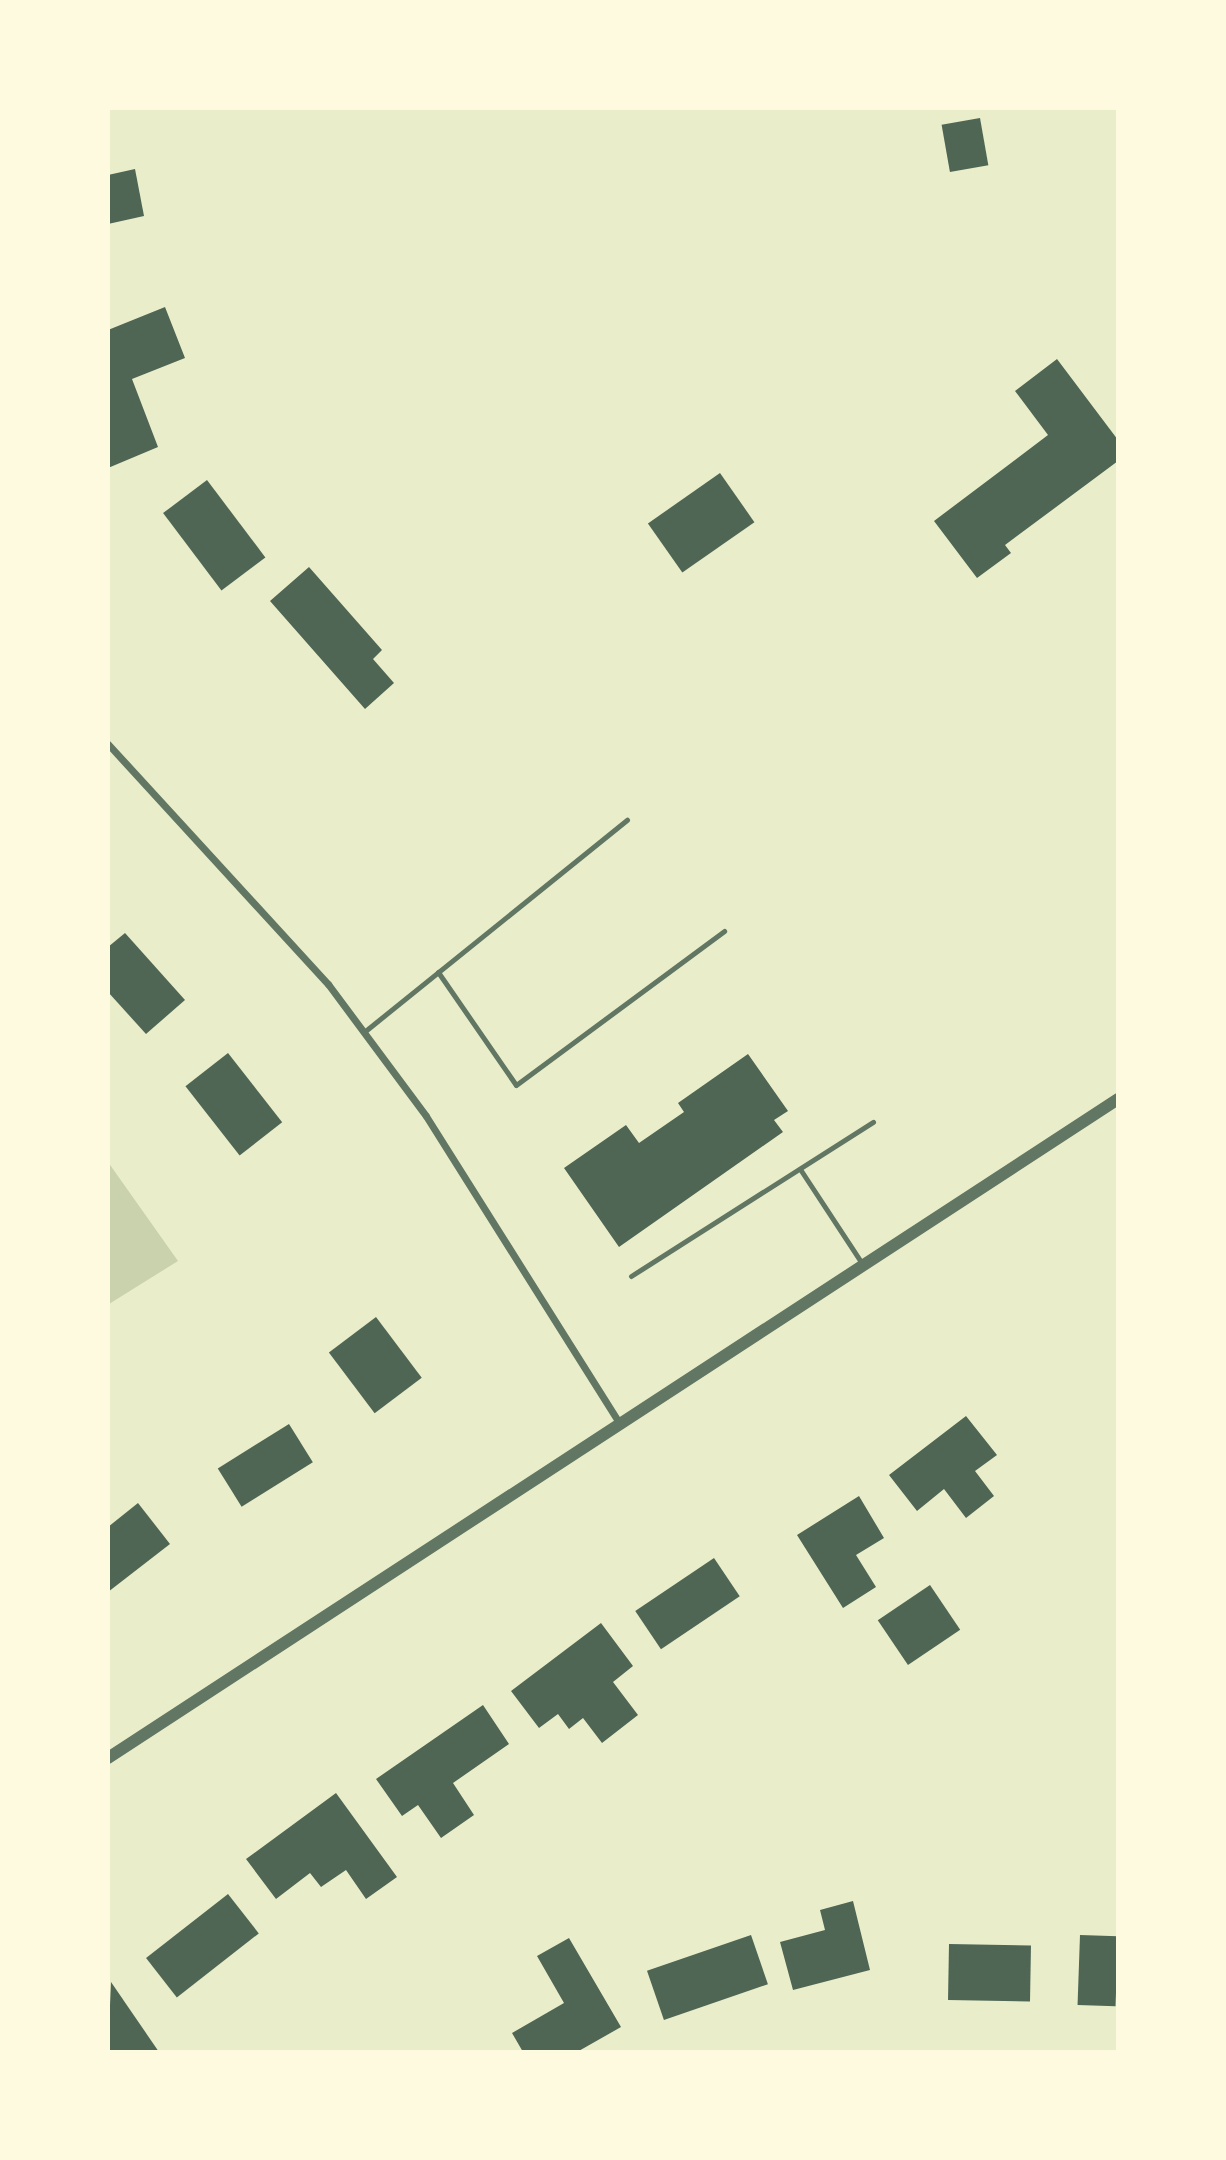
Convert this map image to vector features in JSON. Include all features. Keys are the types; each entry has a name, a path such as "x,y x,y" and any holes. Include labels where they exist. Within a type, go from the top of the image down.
{"street":[{"path":"108,744 328,984 433,1127 619,1422"},
{"path":"108,1758 619,1422 1118,1099"}],"lane":[{"path":"363,1032 627,820"},
{"path":"438,972 516,1085 724,931"},
{"path":"631,1276 873,1122"},
{"path":"800,1169 863,1265"}],"green space":[{"path":"108,1162 178,1261 109,1304 108,1304"}],"building":[{"path":"980,118 988,165 950,172 942,125"},
{"path":"135,169 144,216 108,224 108,175"},
{"path":"165,307 185,358 132,379 158,447 108,468 108,330"},
{"path":"1057,359 1118,440 1118,461 1005,545 1011,553 977,578 934,521 1048,435 1015,391"},
{"path":"720,473 754,522 682,573 648,523"},
{"path":"207,480 265,557 221,591 163,513"},
{"path":"309,567 382,650 373,659 394,683 365,709 270,601"},
{"path":"125,933 185,1000 146,1034 108,992 108,947"},
{"path":"228,1053 282,1122 240,1156 185,1086"},
{"path":"748,1054 788,1111 774,1120 783,1132 619,1247 564,1168 626,1125 639,1143 684,1112 678,1103"},
{"path":"376,1317 422,1378 375,1413 329,1353"},
{"path":"966,1416 997,1455 975,1471 994,1496 966,1518 944,1489 917,1511 889,1475"},
{"path":"289,1424 313,1462 242,1507 218,1469"},
{"path":"859,1496 884,1538 856,1555 876,1587 843,1608 797,1535"},
{"path":"138,1503 170,1544 108,1592 108,1527"},
{"path":"714,1558 740,1596 661,1649 635,1611"},
{"path":"930,1585 960,1630 908,1665 878,1620"},
{"path":"601,1623 633,1666 613,1682 638,1715 602,1743 583,1718 569,1729 558,1714 539,1728 511,1691"},
{"path":"483,1705 509,1744 453,1783 474,1815 441,1838 418,1805 402,1816 376,1779"},
{"path":"336,1793 397,1877 366,1899 346,1870 321,1887 310,1873 276,1899 246,1859"},
{"path":"228,1894 259,1933 177,1997 146,1958"},
{"path":"853,1901 870,1970 793,1990 780,1942 825,1930 820,1910"},
{"path":"751,1935 768,1984 664,2020 647,1971"},
{"path":"1080,1935 1118,1936 1116,2006 1078,2005"},
{"path":"569,1938 621,2027 577,2052 523,2052 512,2033 564,2003 537,1956"},
{"path":"949,1944 1031,1945 1030,2001 948,2000"},
{"path":"111,1982 159,2052 108,2052"}]}
